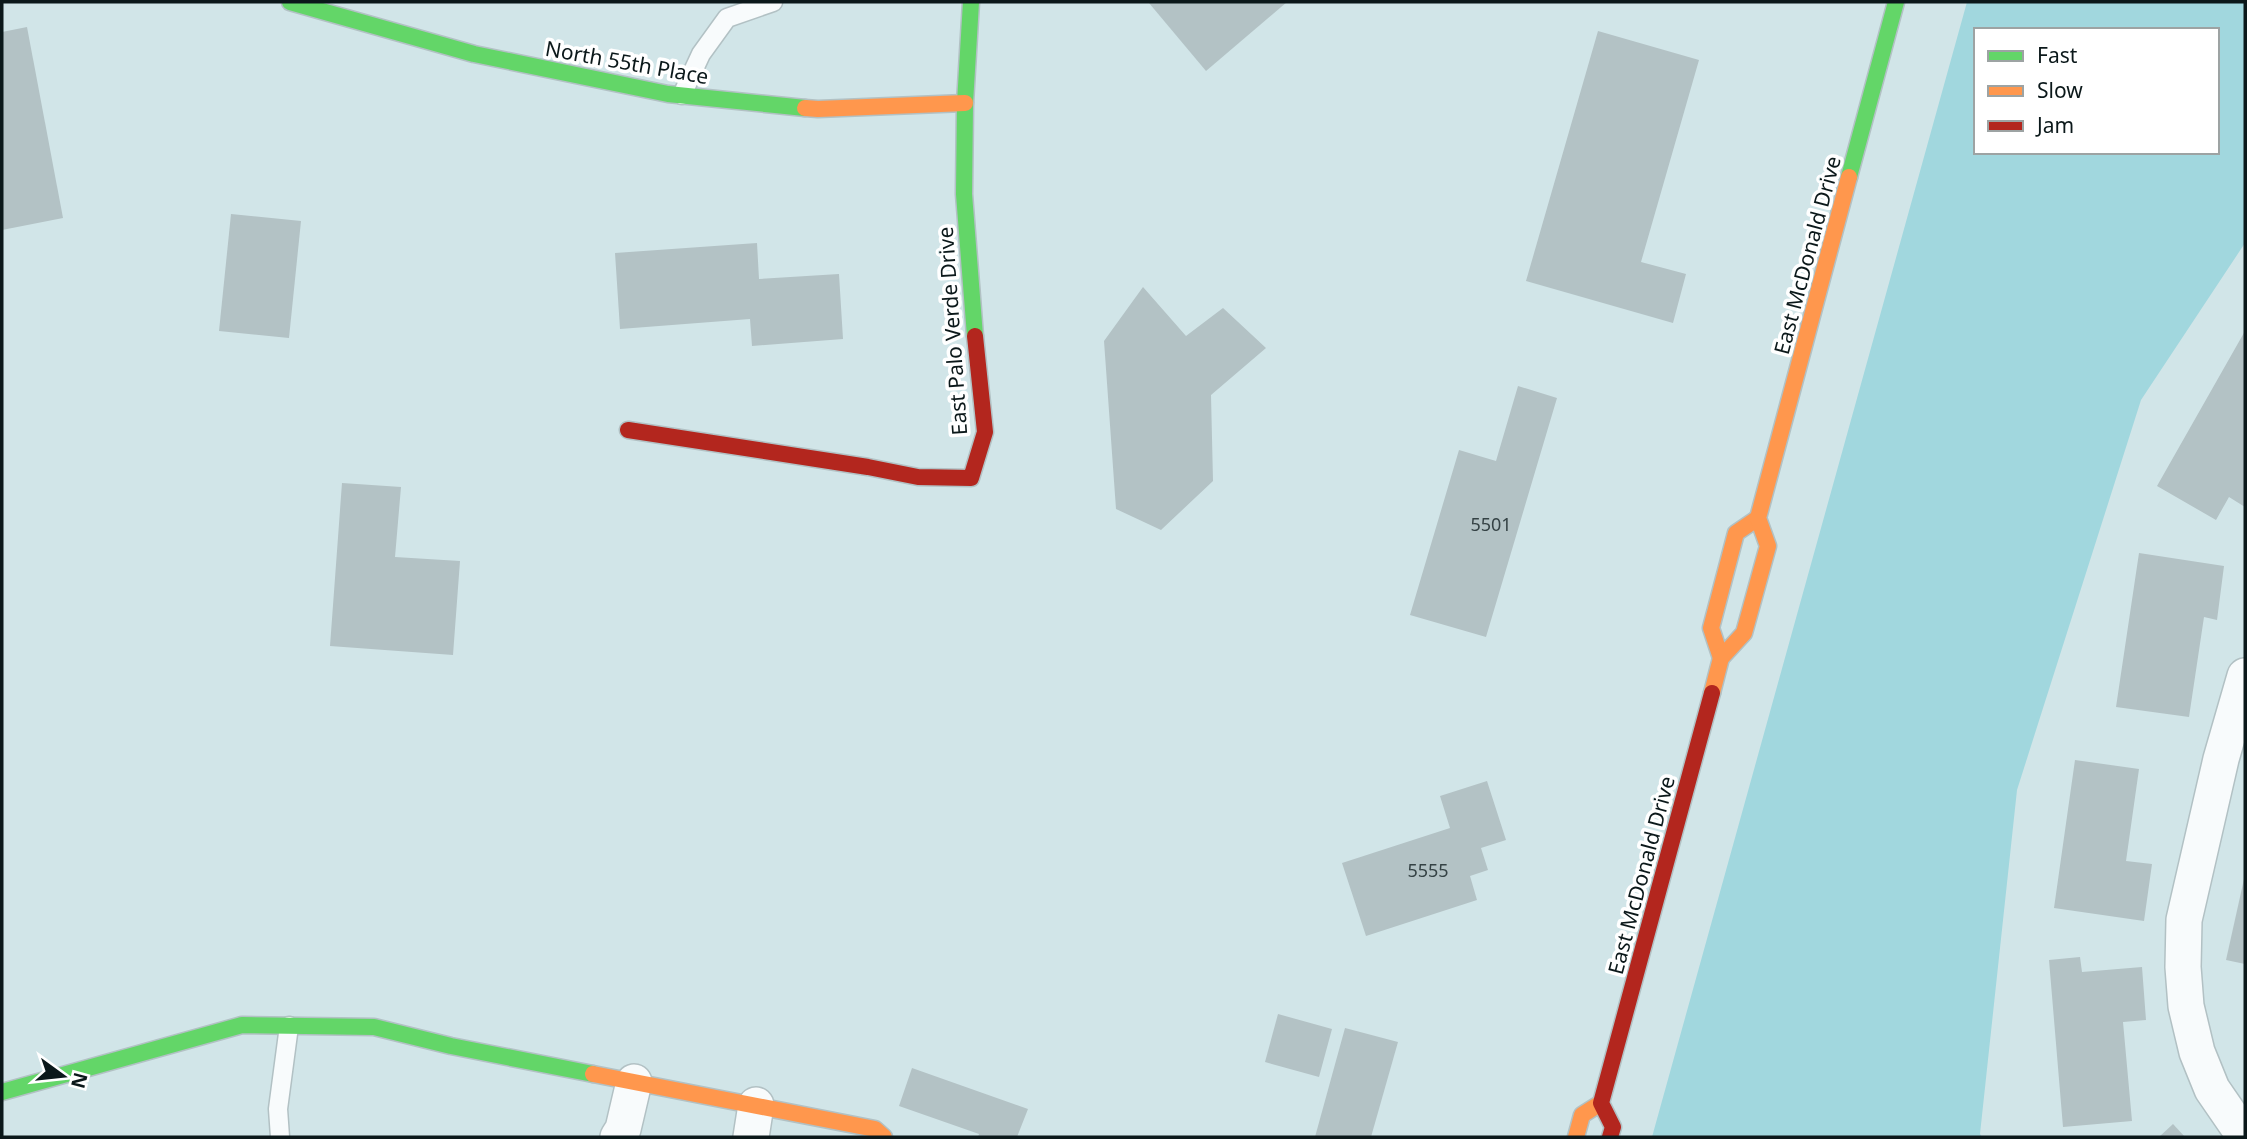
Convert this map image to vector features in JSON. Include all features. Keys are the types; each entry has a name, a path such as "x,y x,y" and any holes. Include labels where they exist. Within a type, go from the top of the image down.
{"street":[{"name":"North 55th Place","path":"290,2 474,54 668,94 818,109 964,103"},
{"name":"East Palo Verde Drive","path":"628,430 918,477 971,478 985,432 964,194 968,2"},
{"name":"East McDonald Drive","path":"1576,1137 1582,1115 1601,1102 1721,658 1744,633 1768,546 1758,518 1896,2"},
{"path":"1721,658 1711,628 1736,533 1758,518"},
{"path":"2245,676 2221,759 2184,920 2183,967 2186,1006 2197,1052 2212,1088 2245,1137"},
{"path":"2,1092 242,1025 374,1027 451,1046 634,1082 754,1121 876,1129 884,1137"},
{"path":"618,1137 623,1129 634,1082"},
{"path":"1601,1102 1613,1127 1610,1137"}],"lane":[{"path":"681,95 701,54 727,18 773,2"},
{"path":"280,1137 278,1109 289,1026"}],"shaded area":[{"path":"1967,2 2245,2 2245,243 2141,400 2017,790 1980,1134 1982,1137 1652,1137"}],"building":[{"path":"1287,2 1206,71 1149,3"},
{"path":"27,27 63,218 2,230 2,32"},
{"path":"1598,31 1699,60 1641,262 1686,274 1673,323 1526,281"},
{"path":"231,214 301,221 289,338 219,331"},
{"path":"757,243 759,279 839,274 843,339 752,346 750,319 620,329 615,253"},
{"path":"1143,287 1186,336 1223,308 1266,348 1211,395 1213,481 1161,530 1116,509 1104,341"},
{"path":"2245,331 2245,507 2229,497 2216,520 2157,486"},
{"path":"1518,386 1557,398 1486,637 1410,615 1459,450 1496,461"},
{"path":"342,483 401,487 395,557 460,561 453,655 330,646"},
{"path":"2139,553 2224,566 2217,620 2204,617 2189,717 2116,707"},
{"path":"2075,760 2139,769 2126,861 2152,864 2144,921 2054,908"},
{"path":"1487,781 1506,840 1481,848 1488,870 1470,876 1477,900 1366,936 1342,863 1450,828 1440,796"},
{"path":"2245,879 2245,964 2226,960"},
{"path":"2080,957 2082,972 2142,967 2146,1020 2123,1022 2132,1121 2063,1127 2049,960"},
{"path":"1278,1014 1332,1029 1319,1077 1265,1062"},
{"path":"1345,1028 1398,1042 1371,1137 1315,1137"},
{"path":"912,1068 1028,1109 1017,1137 978,1137 979,1134 899,1106"},
{"path":"2173,1124 2185,1137 2159,1137"}],"traffic: fast":[{"path":"290,2 474,54 668,94 805,108"},
{"path":"971,2 965,103 964,194 975,336"},
{"path":"1849,177 1896,2"},
{"path":"2,1092 242,1025 374,1027 451,1046 593,1074"}],"traffic: slow":[{"path":"805,108 965,103"},
{"path":"1712,693 1721,658 1744,633 1768,546 1758,518 1849,177"},
{"path":"1721,658 1711,628 1736,533 1758,518"},
{"path":"593,1074 875,1129 884,1137"},
{"path":"1576,1137 1582,1115 1601,1103"}],"traffic: jam":[{"path":"628,430 918,477 971,478 985,432 975,336"},
{"path":"1610,1137 1613,1127 1601,1103 1712,693"}]}
